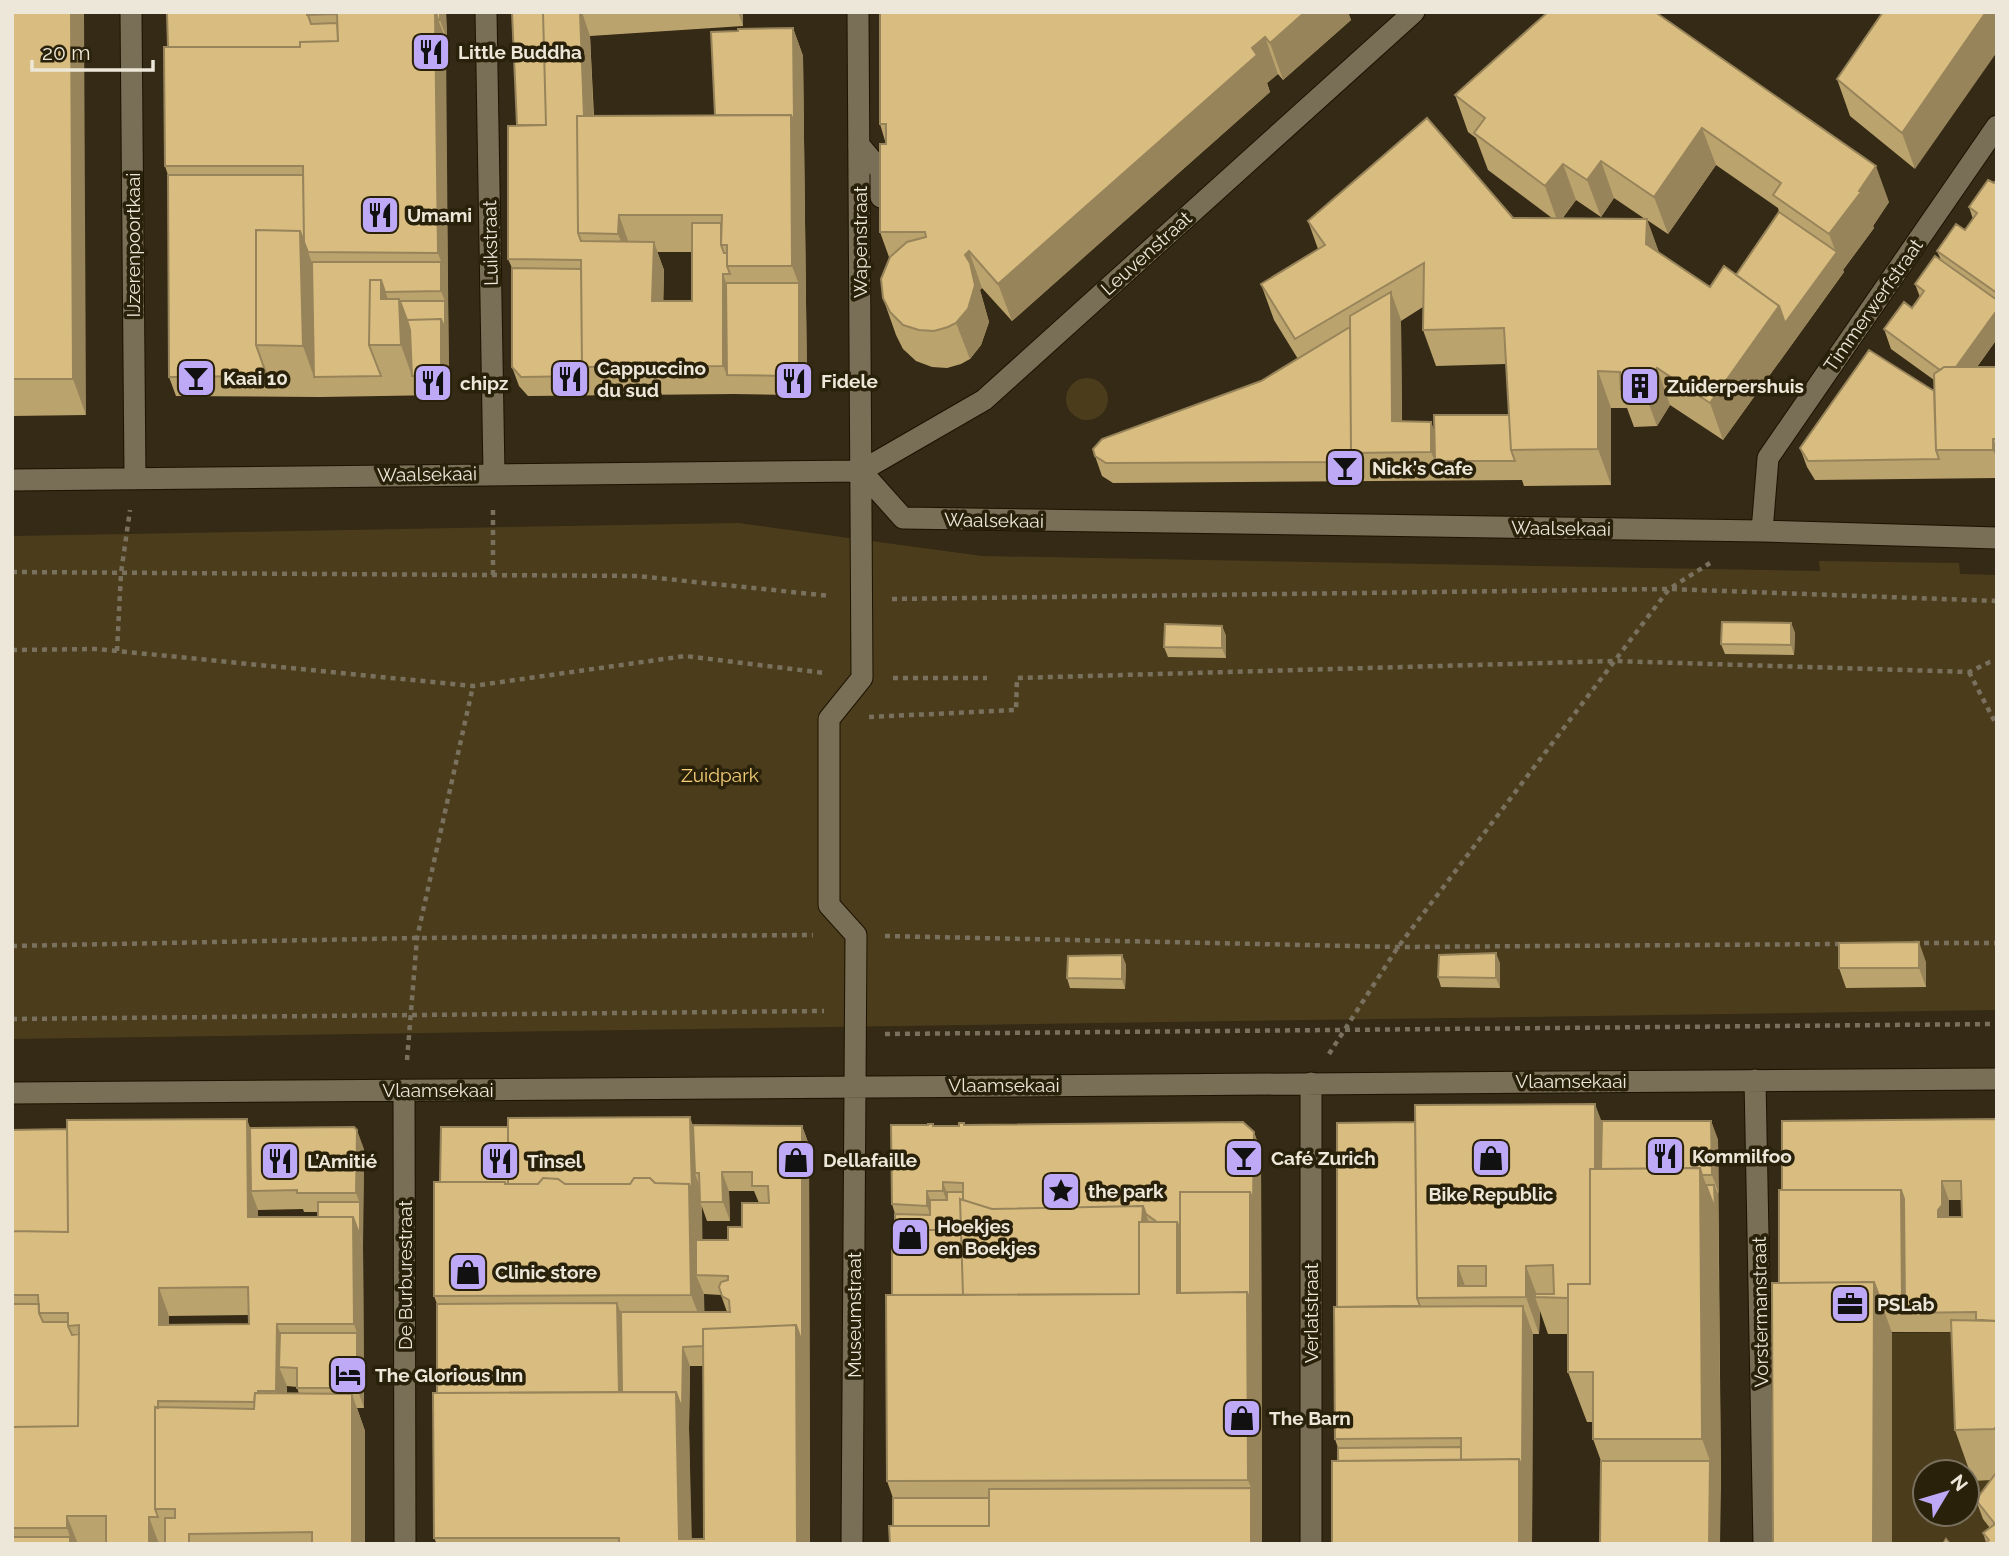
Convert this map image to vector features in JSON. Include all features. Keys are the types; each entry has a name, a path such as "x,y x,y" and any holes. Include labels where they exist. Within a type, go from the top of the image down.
{"street":[{"name":"IJzerenpoortkaai","path":"131,12 135,478"},
{"name":"Luikstraat","path":"486,12 494,474"},
{"name":"Wapenstraat","path":"858,12 862,678"},
{"name":"Leuvenstraat","path":"862,471 984,400 1414,12"},
{"name":"Timmerwerfstraat","path":"1762,531 1768,458 1997,126"},
{"path":"859,145 881,171 881,206"},
{"name":"Waalsekaai","path":"12,480 862,471 903,518 1762,531 1997,538"},
{"path":"856,935 829,905 829,719 862,678"},
{"name":"Museumstraat","path":"852,1544 856,935"},
{"name":"Vlaamsekaai","path":"12,1093 1997,1079"},
{"name":"Vorstermanstraat","path":"1755,1080 1765,1544"},
{"name":"Verlatstraat","path":"1311,1083 1311,1544"},
{"name":"De Burburestraat","path":"404,1090 405,1544"}],"path":[{"path":"493,575 494,474"},
{"path":"117,651 121,573 135,478"},
{"path":"1311,1083 1398,947 1669,589 1715,560"},
{"path":"12,572 637,576 861,599 1669,589 1997,601"},
{"path":"12,650 97,649 473,686 685,656 862,678 987,678"},
{"path":"829,719 1016,710 1017,678 1614,662 1969,672 1990,662 1997,662"},
{"path":"1969,672 1997,726"},
{"path":"404,1090 417,938 473,686"},
{"path":"12,946 417,938 856,935 1398,947 1843,944"},
{"path":"1913,943 1997,943"},
{"path":"12,1019 856,1010"},
{"path":"856,1034 1997,1024"}],"green space":[{"path":"1087,378 1102,384 1108,399 1102,414 1087,420 1072,414 1066,399 1072,384"},
{"name":"Zuidpark","path":"738,523 982,556 1820,571 1819,561 1959,563 1960,574 1997,575 1997,1010 12,1039 12,536"},
{"path":"1983,1332 1997,1480 1997,1544 1892,1544 1892,1333"}],"building":[{"path":"12,12 71,12 73,379 12,379"},
{"path":"167,12 307,12 311,24 337,23 338,41 300,42 300,47 168,47"},
{"path":"307,12 435,12 438,253 308,252 304,242 303,166 165,166 164,47 300,47 300,42 338,41 337,14 307,15"},
{"path":"512,12 543,12 546,125 517,125"},
{"path":"543,12 580,12 584,116 577,116 578,233 581,241 654,242 652,301 692,301 692,223 721,223 721,245 724,253 727,253 730,274 723,274 723,366 582,367 581,260 508,259 508,126 546,125"},
{"path":"880,12 1305,12 1270,43 1265,37 1252,48 1257,55 998,284 969,251 965,255 970,263 975,285 968,309 956,323 934,331 903,325 890,312 883,298 881,279 890,257 907,242 926,237 925,232 880,232 880,144 886,144 886,124 880,124"},
{"path":"1548,12 1655,12 1876,166 1859,191 1861,192 1829,234 1773,195 1781,183 1702,128 1654,197 1601,161 1587,180 1563,164 1545,186 1474,133 1485,118 1455,95"},
{"path":"1883,12 1986,12 1902,133 1837,79"},
{"path":"793,28 794,123 791,115 715,115 711,32"},
{"path":"791,115 792,266 727,266 727,245 721,245 722,215 619,215 618,234 578,233 577,116"},
{"path":"1427,118 1513,218 1647,219 1646,244 1710,287 1724,266 1779,306 1710,403 1657,368 1643,389 1621,390 1620,372 1598,371 1598,449 1511,450 1504,328 1423,330 1424,263 1295,339 1261,284 1325,245 1308,221"},
{"path":"168,175 303,175 304,242 300,231 256,230 256,345 267,376 169,377"},
{"path":"1988,180 1994,183 1997,180 1997,293 1937,251 1956,224 1965,230 1977,213 1969,207"},
{"path":"1779,212 1837,252 1785,323 1779,306 1736,275"},
{"path":"256,230 300,231 303,346 256,345"},
{"path":"1935,256 1997,300 1997,310 1956,367 1944,367 1940,370 1884,329 1904,302 1912,308 1924,291 1915,284"},
{"path":"312,262 441,262 441,291 385,292 381,280 370,280 369,345 381,376 314,377"},
{"path":"512,268 581,269 582,367 586,376 521,377 512,367"},
{"path":"370,280 381,280 381,299 399,299 401,345 369,345"},
{"path":"726,283 799,283 799,365 788,376 727,375"},
{"path":"1391,292 1392,421 1431,422 1431,452 1351,453 1350,316"},
{"path":"400,301 445,301 445,329 441,319 407,320"},
{"path":"441,319 441,368 434,376 412,376 407,320"},
{"path":"1350,327 1351,453 1354,462 1106,463 1095,456 1093,449 1102,439 1261,381"},
{"path":"1869,350 1934,391 1936,450 1939,459 1808,461 1800,448"},
{"path":"1944,367 1997,367 1997,439 1993,439 1993,450 1936,450 1934,374"},
{"path":"1434,415 1509,415 1511,450 1515,461 1435,461"},
{"path":"1722,622 1791,623 1791,645 1721,644"},
{"path":"1165,624 1222,626 1222,648 1164,647"},
{"path":"1919,942 1919,968 1839,968 1839,943"},
{"path":"1496,953 1496,978 1438,977 1439,955"},
{"path":"1122,955 1122,979 1067,978 1068,956"},
{"path":"1595,1104 1595,1169 1590,1169 1590,1284 1568,1284 1568,1298 1535,1297 1535,1294 1554,1294 1553,1265 1526,1266 1526,1297 1417,1298 1415,1105","holes":["1458,1266 1486,1266 1486,1286 1458,1286"]},
{"path":"690,1117 692,1192 689,1184 655,1183 650,1178 634,1178 630,1184 565,1184 558,1179 543,1178 538,1184 508,1184 508,1118"},
{"path":"247,1119 248,1217 353,1217 354,1324 277,1324 276,1391 258,1391 255,1393 254,1402 158,1401 158,1408 155,1407 155,1509 158,1517 149,1517 149,1544 106,1544 106,1516 67,1516 67,1528 12,1528 12,1427 78,1426 79,1325 68,1326 68,1313 39,1313 38,1295 12,1295 12,1231 68,1232 67,1120","holes":["248,1287 249,1324 159,1325 159,1288"]},
{"path":"1997,1119 1997,1321 1976,1320 1976,1312 1905,1313 1904,1199 1901,1190 1782,1190 1782,1121","holes":["1942,1181 1961,1181 1962,1217 1938,1217 1938,1210 1942,1205"]},
{"path":"1602,1121 1711,1121 1712,1175 1702,1175 1700,1168 1601,1169"},
{"path":"1243,1122 1254,1132 1253,1201 1250,1192 1180,1192 1180,1231 1177,1222 1157,1222 1146,1214 1143,1206 992,1209 963,1200 963,1183 943,1182 943,1191 927,1191 927,1206 892,1204 891,1125"},
{"path":"1415,1122 1417,1298 1420,1306 1337,1307 1337,1123"},
{"path":"693,1125 802,1126 802,1342 796,1325 703,1329 703,1346 683,1347 682,1409 676,1392 622,1392 621,1312 730,1312 729,1300 722,1296 719,1287 721,1282 728,1280 728,1276 696,1275 696,1240 728,1240 728,1227 742,1227 742,1203 769,1203 768,1186 752,1186 752,1172 722,1172 723,1202 700,1202 699,1173 695,1173"},
{"path":"354,1127 357,1130 356,1193 251,1191 250,1128"},
{"path":"441,1127 508,1127 508,1184 440,1182"},
{"path":"67,1129 68,1232 12,1231 12,1130"},
{"path":"1700,1168 1702,1439 1593,1439 1593,1372 1568,1372 1568,1284 1590,1284 1590,1169"},
{"path":"543,1178 558,1179 565,1184 630,1184 634,1178 650,1178 655,1183 689,1184 691,1295 434,1296 434,1182 538,1184"},
{"path":"1706,1185 1714,1185 1715,1209"},
{"path":"1779,1190 1901,1190 1902,1304 1882,1304 1874,1282 1779,1283"},
{"path":"947,1192 963,1192 963,1200 960,1199 961,1230 895,1230 895,1214 930,1215 930,1200 947,1200"},
{"path":"1180,1192 1250,1192 1250,1300 1247,1292 1180,1293"},
{"path":"960,1199 992,1209 1143,1206 1142,1222 1139,1222 1139,1294 963,1295"},
{"path":"318,1202 360,1202 360,1236 353,1217 318,1217"},
{"path":"1139,1222 1177,1222 1177,1293 1247,1292 1248,1480 887,1481 886,1295 1139,1294"},
{"path":"892,1230 961,1230 963,1295 892,1295"},
{"path":"1874,1282 1873,1544 1773,1544 1772,1283"},
{"path":"617,1303 619,1392 437,1393 437,1304"},
{"path":"12,1304 39,1304 43,1322 68,1322 72,1335 79,1334 78,1426 12,1427"},
{"path":"1523,1306 1522,1468 1519,1459 1461,1460 1461,1438 1335,1439 1334,1307"},
{"path":"1951,1320 1997,1321 1997,1426 1994,1429 1955,1430"},
{"path":"796,1325 797,1544 619,1544 619,1538 434,1538 433,1393 676,1392 679,1539 704,1539 703,1329"},
{"path":"280,1333 357,1333 357,1388 297,1388 297,1368 279,1367"},
{"path":"255,1393 352,1394 352,1544 312,1544 312,1532 189,1534 189,1544 165,1544 165,1518 175,1518 175,1509 155,1509 155,1407 254,1409"},
{"path":"1461,1447 1461,1460 1338,1461 1338,1448"},
{"path":"1519,1459 1519,1544 1332,1544 1332,1461"},
{"path":"1601,1461 1710,1461 1709,1544 1600,1544"},
{"path":"1996,1473 1997,1544 1984,1544 1989,1540 1983,1533 1995,1524 1981,1506 1981,1493"},
{"path":"1251,1488 1251,1544 890,1544 889,1526 989,1526 989,1489"},
{"path":"893,1498 989,1498 989,1526 893,1526"},
{"path":"12,1537 70,1537 70,1543 12,1544"}],"place":[{"name":"Little Buddha","path":"431,52"},
{"name":"Umami","path":"380,215"},
{"name":"Kaai 10","path":"196,378"},
{"name":"Cappuccino du sud","path":"570,379"},
{"name":"Fidele","path":"794,381"},
{"name":"chipz","path":"433,383"},
{"name":"Zuiderpershuis","path":"1640,386"},
{"name":"Nick's Cafe","path":"1345,468"},
{"name":"Kommilfoo","path":"1665,1156"},
{"name":"Café Zurich","path":"1244,1158"},
{"name":"Bike Republic","path":"1491,1158"},
{"name":"Dellafaille","path":"796,1160"},
{"name":"L’Amitié","path":"280,1161"},
{"name":"Tinsel","path":"500,1161"},
{"name":"the park","path":"1061,1191"},
{"name":"Hoekjes en Boekjes","path":"910,1237"},
{"name":"Clinic store","path":"468,1272"},
{"name":"PSLab","path":"1850,1304"},
{"name":"The Glorious Inn","path":"348,1375"},
{"name":"The Barn","path":"1242,1418"}]}
